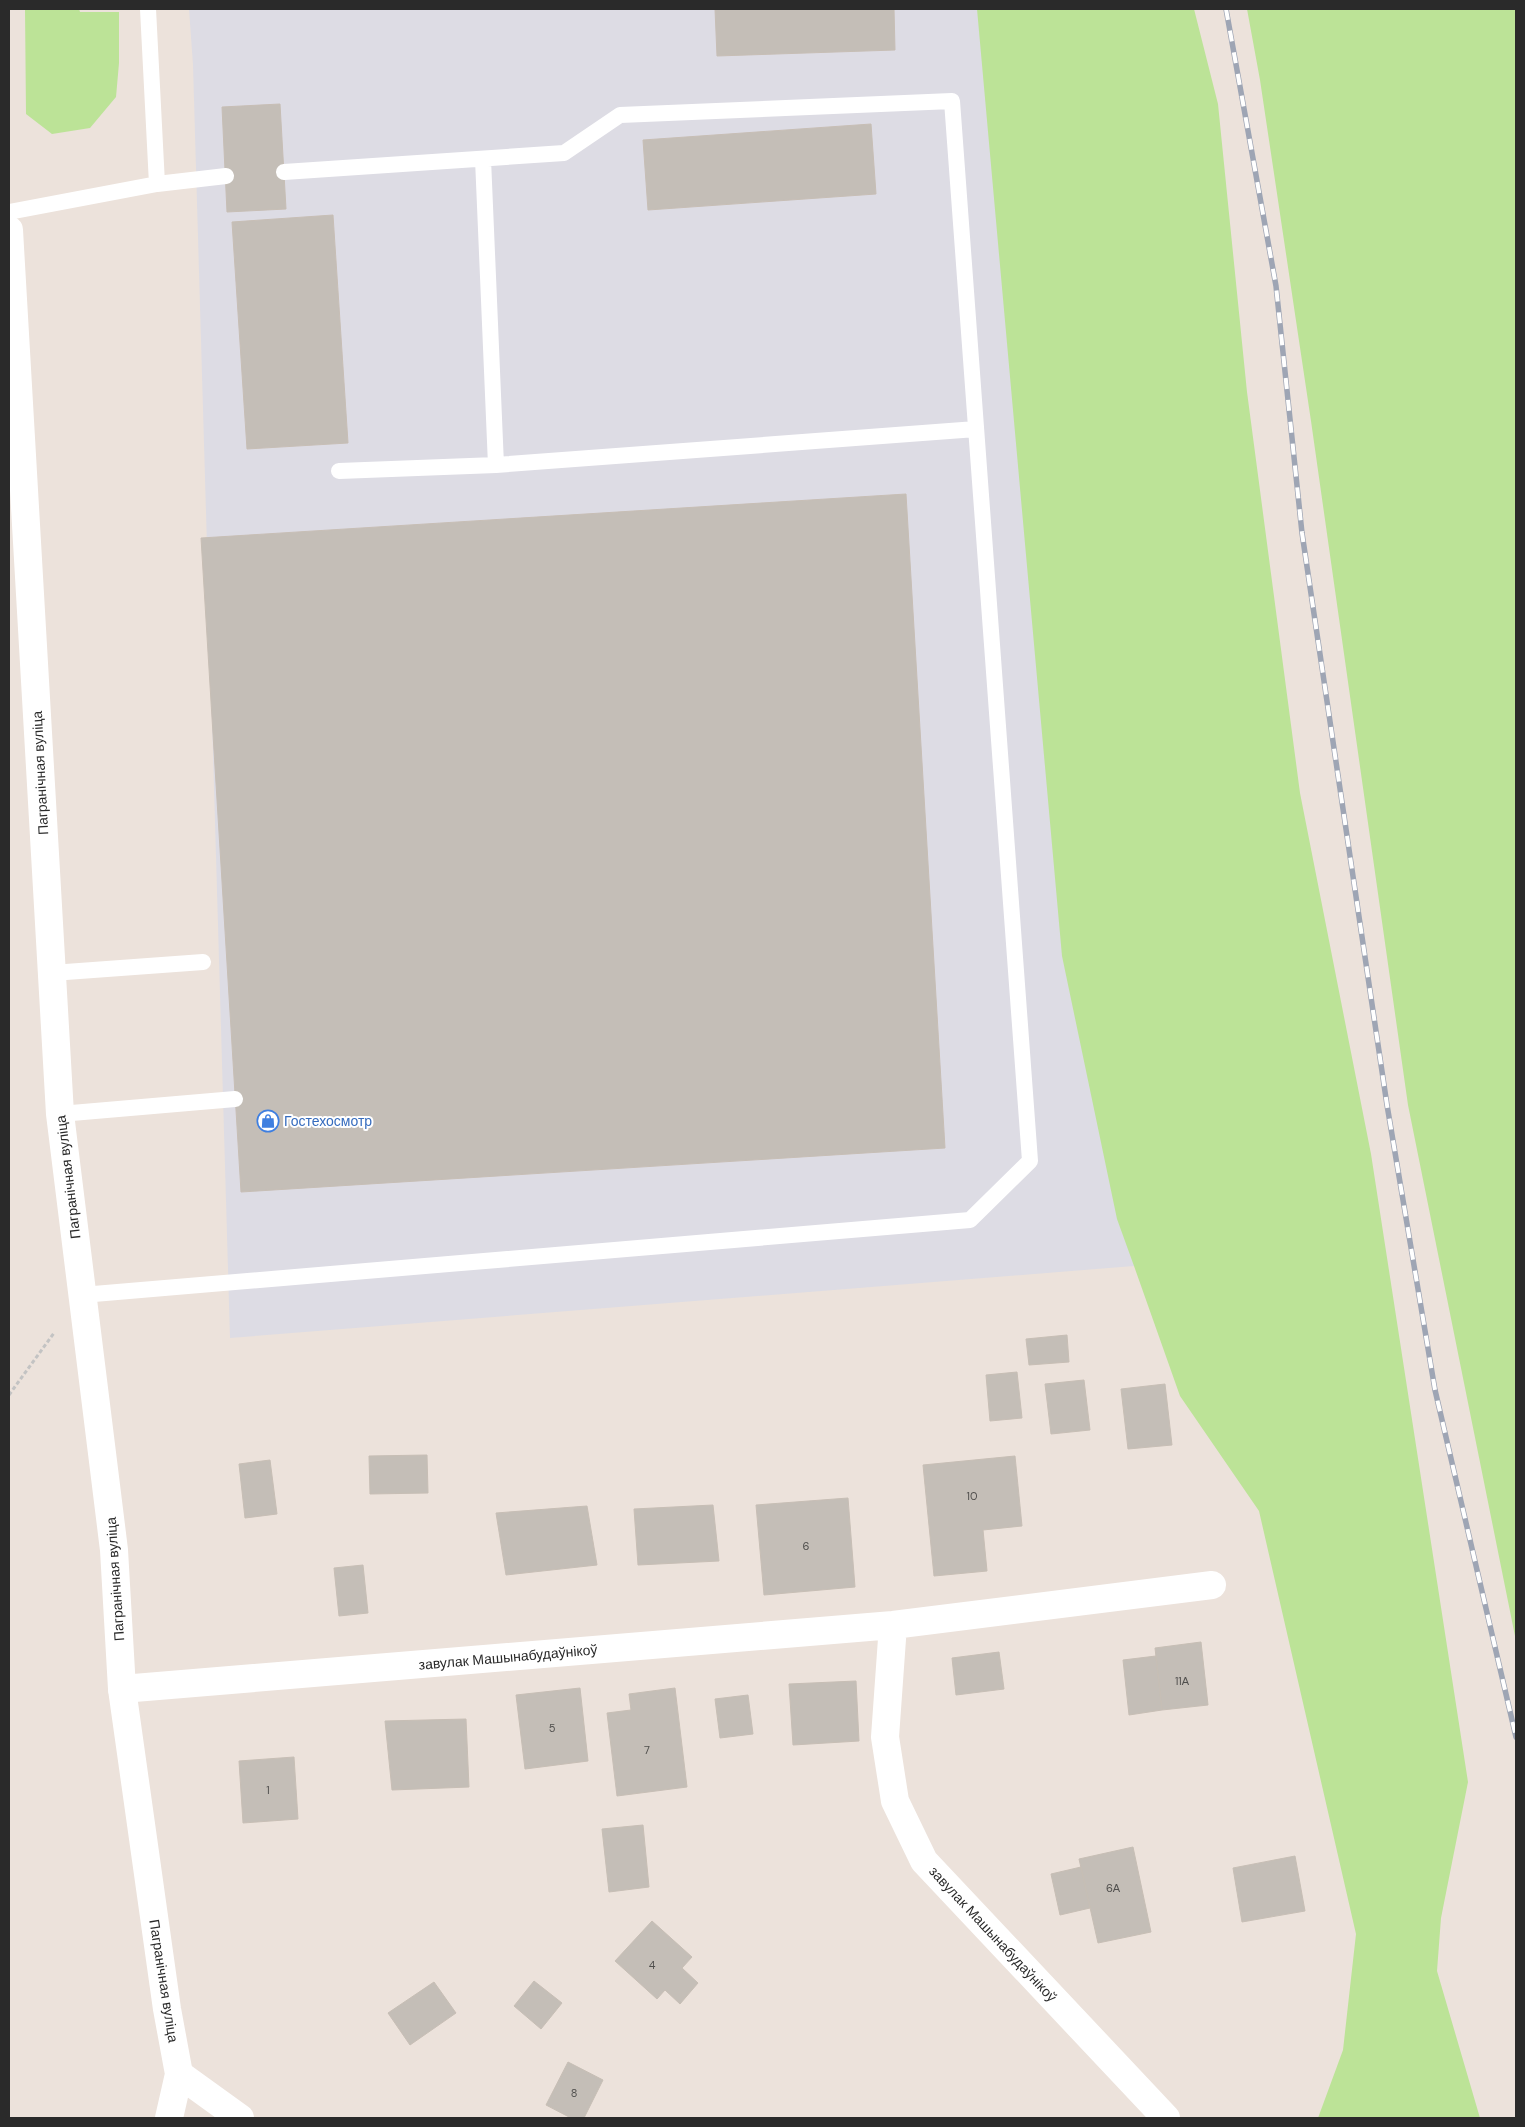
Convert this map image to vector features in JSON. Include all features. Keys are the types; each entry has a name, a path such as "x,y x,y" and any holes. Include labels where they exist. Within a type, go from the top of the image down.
{"street":[{"name":"Пагранічная вуліца","path":"9,230 60,1114 114,1550 122,1689 168,2010 180,2074 169,2118"},
{"name":"завулак Машынабудаўнікоў","path":"122,1689 893,1625 1212,1585"},
{"name":"завулак Машынабудаўнікоў","path":"893,1625 885,1737 894,1801 924,1860 1166,2118"},
{"path":"180,2074 240,2118"}],"lane":[{"path":"148,9 157,184"},
{"path":"82,1295 970,1220 1030,1161 952,101 620,115 564,153 284,172"},
{"path":"483,159 496,465"},
{"path":"9,212 157,184 226,176"},
{"path":"339,471 496,465 976,429"},
{"path":"52,973 203,962"},
{"path":"60,1114 235,1099"}],"path":[{"path":"9,1395 82,1295"}],"shaded area":[{"path":"189,9 978,9 1134,1266 230,1338 193,65"}],"green space":[{"path":"25,9 79,9 80,12 119,12 119,63 116,97 90,128 52,134 26,114"},
{"path":"977,9 1194,9 1218,104 1247,392 1300,793 1371,1154 1468,1782 1441,1918 1437,1971 1480,2118 1318,2118 1343,2050 1356,1934 1259,1511 1180,1396 1117,1219 1062,956"},
{"path":"1247,9 1516,9 1516,1641 1408,1105 1311,421 1260,80"}],"building":[{"path":"715,9 894,9 895,50 717,56"},
{"path":"280,104 286,209 227,212 222,107"},
{"path":"871,124 876,194 648,210 643,140"},
{"path":"333,215 348,443 247,449 232,222"},
{"path":"906,494 945,1148 241,1192 201,538"},
{"path":"1067,1335 1069,1362 1029,1365 1026,1339"},
{"path":"1017,1372 1022,1418 990,1421 986,1375"},
{"path":"1084,1380 1090,1430 1051,1434 1045,1384"},
{"path":"1165,1384 1172,1445 1128,1449 1121,1389"},
{"path":"427,1455 428,1493 370,1494 369,1456"},
{"path":"1015,1456 1022,1526 983,1530 987,1571 934,1576 923,1465"},
{"path":"270,1460 277,1514 245,1518 239,1464"},
{"path":"848,1498 855,1587 764,1595 756,1505"},
{"path":"713,1505 719,1561 638,1565 634,1509"},
{"path":"587,1506 597,1565 506,1575 496,1513"},
{"path":"363,1565 368,1613 339,1616 334,1568"},
{"path":"1201,1642 1208,1705 1162,1710 1155,1648"},
{"path":"999,1652 1004,1689 956,1695 952,1658"},
{"path":"1156,1656 1162,1710 1129,1715 1123,1660"},
{"path":"856,1681 859,1741 793,1745 789,1684"},
{"path":"580,1688 588,1761 525,1769 516,1695"},
{"path":"675,1688 687,1787 617,1796 607,1713 631,1710 629,1694"},
{"path":"748,1695 753,1734 720,1738 715,1699"},
{"path":"466,1719 469,1787 392,1790 385,1721"},
{"path":"294,1757 298,1819 243,1823 239,1761"},
{"path":"643,1825 649,1887 609,1892 602,1829"},
{"path":"1133,1847 1151,1932 1098,1943 1079,1859"},
{"path":"1295,1856 1305,1911 1242,1922 1233,1868"},
{"path":"1081,1867 1090,1908 1060,1915 1051,1874"},
{"path":"652,1921 692,1957 682,1968 698,1983 680,2004 665,1990 657,1999 615,1961"},
{"path":"534,1981 562,2003 541,2029 514,2006"},
{"path":"434,1982 456,2013 410,2045 388,2013"},
{"path":"568,2062 603,2080 584,2118 571,2118 546,2105"}],"railway":[{"path":"1226,9 1276,286 1302,533 1387,1105 1435,1390 1516,1737"}],"place":[{"name":"Гостехосмотр","path":"268,1121"}]}
